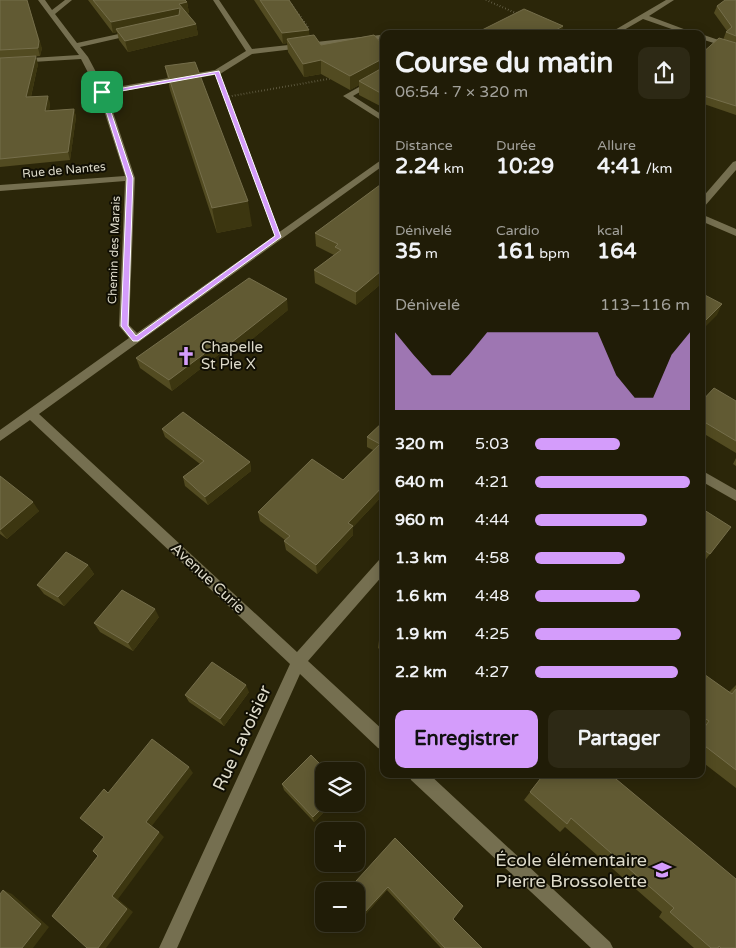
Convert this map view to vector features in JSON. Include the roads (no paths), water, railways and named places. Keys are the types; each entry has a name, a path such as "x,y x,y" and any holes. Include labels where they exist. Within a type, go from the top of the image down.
{"street":[{"name":"Chemin des Marais","path":"41,0 84,58 102,92 130,178 124,326 136,340"},
{"path":"50,14 69,0"},
{"path":"216,0 250,52"},
{"path":"618,30 670,0"},
{"path":"643,16 683,30"},
{"path":"75,46 140,30"},
{"path":"102,92 217,72 250,52 380,36"},
{"path":"705,37 736,48"},
{"path":"0,62 84,58"},
{"path":"380,77 347,96 380,117"},
{"path":"0,436 380,164"},
{"path":"705,200 736,164"},
{"name":"Rue de Nantes","path":"0,188 130,178"},
{"path":"705,219 736,233"},
{"name":"Avenue Curie","path":"31,414 380,738"},
{"path":"705,477 736,496"},
{"name":"Rue Lavoisier","path":"168,948 298,662 380,569"},
{"path":"421,778 604,948"}],"place":[{"name":"Chapelle St Pie X","path":"186,356"},
{"name":"École élémentaire Pierre Brossolette","path":"662,870"}]}
